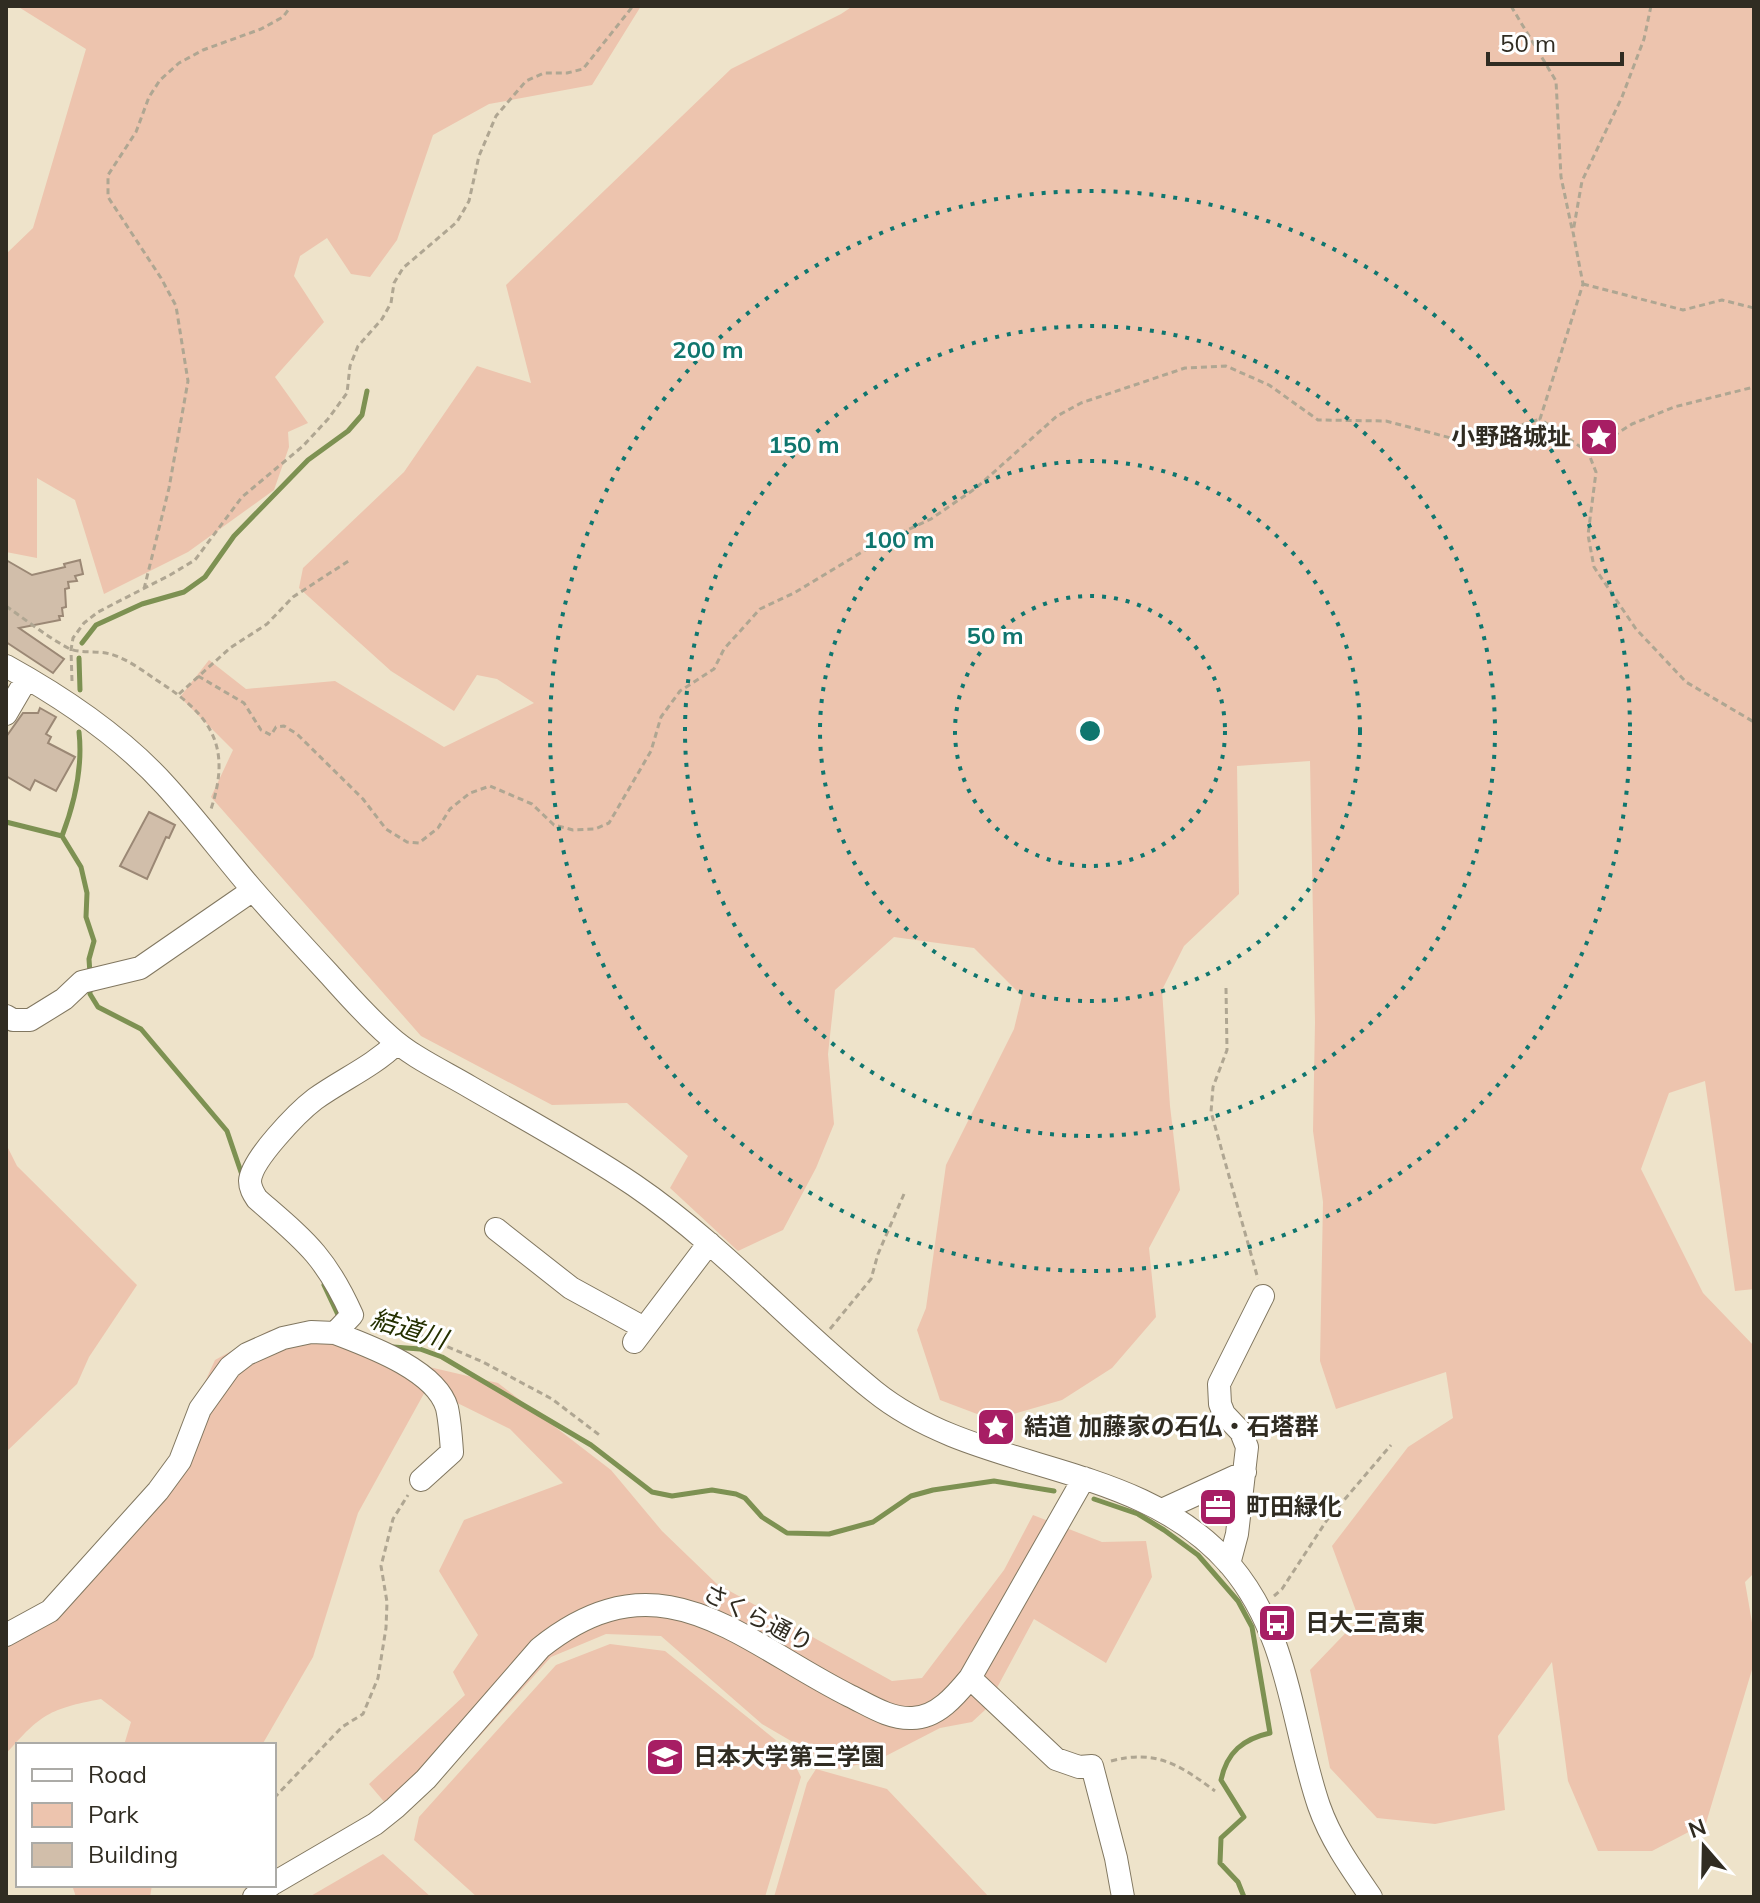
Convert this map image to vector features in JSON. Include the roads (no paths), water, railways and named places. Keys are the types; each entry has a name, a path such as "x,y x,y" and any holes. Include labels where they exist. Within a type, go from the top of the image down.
{"street":[{"path":"6,666 75,707 164,783 253,890 355,1002 389,1050 591,1157 638,1188 709,1243 873,1390 916,1418 946,1432 1126,1492 1162,1510 1198,1535 1229,1564 1260,1609 1286,1671 1320,1808 1335,1843 1371,1897"},
{"path":"6,714 27,678"},
{"path":"6,1016 13,1020 30,1020 89,980 140,968 253,890"},
{"path":"6,1635 50,1611 158,1491 180,1461 200,1409 230,1367 247,1354 283,1338 341,1326 352,1315 316,1252 257,1199 250,1181 261,1159 304,1108 389,1050"},
{"path":"496,1229 571,1288 639,1335 709,1243"},
{"path":"1229,1564 1237,1534 1247,1447 1241,1432 1224,1414 1219,1384 1263,1296"},
{"path":"341,1326 416,1372 436,1388 446,1406 452,1452 421,1480"},
{"path":"1162,1510 1245,1472"},
{"name":"さくら通り","path":"276,1882 375,1824 426,1779 540,1648 563,1630 606,1612 635,1606 687,1609 706,1616 827,1685 888,1715 912,1718 933,1712 954,1697 970,1678 1084,1478"},
{"path":"970,1678 1056,1759 1079,1767 1092,1766 1123,1897"}],"waterway":[{"path":"82,643 96,625 142,604 184,592 205,577 234,536 308,460 348,431 362,415 367,391"},
{"path":"79,658 80,690"},
{"path":"62,836 77,785 79,732"},
{"name":"結道川","path":"6,822 62,836 81,867 87,893 86,917 94,941 89,959 90,974"},
{"name":"結道川","path":"90,988 98,1007 141,1029 227,1131 242,1175"},
{"name":"結道川","path":"324,1285 340,1319"},
{"name":"結道川","path":"393,1347 420,1349 442,1357 591,1445 652,1492 672,1496 712,1490 736,1494 745,1498 762,1517 787,1533 829,1534 873,1522 911,1496 933,1490 994,1481 1054,1491"},
{"name":"結道川","path":"1094,1499 1138,1514 1198,1555 1238,1601 1252,1627 1270,1733 1238,1748 1227,1762 1221,1780 1244,1817 1221,1838 1220,1863 1238,1882 1244,1897"}],"place":[{"name":"小野路城址","path":"1599,437"},
{"name":"結道 加藤家の石仏・石塔群","path":"996,1427"},
{"name":"町田緑化","path":"1218,1507"},
{"name":"日大三高東","path":"1277,1623"},
{"name":"日本大学第三学園","path":"665,1757"}]}
